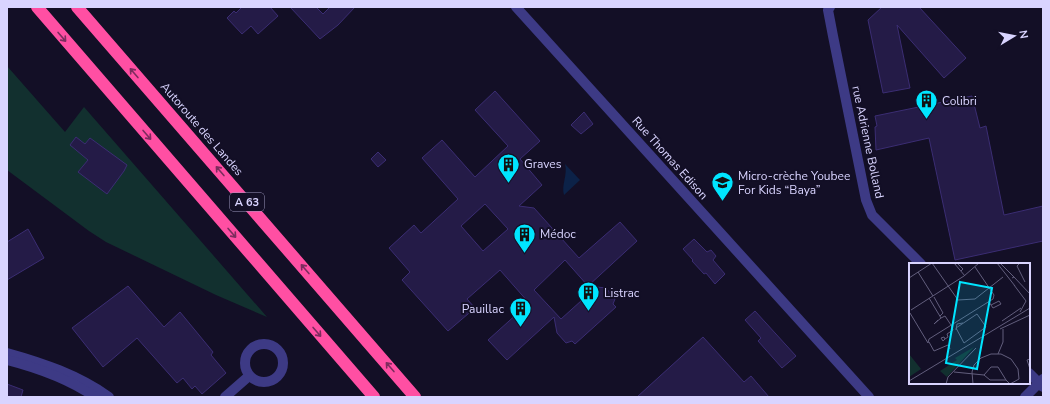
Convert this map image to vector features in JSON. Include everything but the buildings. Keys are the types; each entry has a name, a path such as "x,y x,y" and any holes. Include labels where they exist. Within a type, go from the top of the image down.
{"highway":[{"name":"A 63","path":"37,7 374,397"},
{"name":"Autoroute des Landes","path":"77,7 415,397"}],"street":[{"name":"Rue Thomas Edison","path":"516,7 869,397"},
{"name":"rue Adrienne Bolland","path":"830,7 828,10 866,200 872,215 919,263"},
{"path":"7,353 38,362 70,374 109,397"},
{"path":"7,360 40,370 68,382 95,397"},
{"path":"1025,397 1042,383 1030,374"},
{"path":"225,397 249,376"}],"green space":[{"path":"7,66 65,132 84,107 267,317 216,295 106,242 7,170"}],"water":[{"path":"565,164 580,180 564,195 563,187 566,172"}],"place":[{"name":"Colibri","path":"927,120"},
{"name":"Graves","path":"509,184"},
{"name":"Micro-crèche Youbee For Kids “Baya”","path":"723,202"},
{"name":"Médoc","path":"525,254"},
{"name":"Listrac","path":"588,312"},
{"name":"Pauillac","path":"520,328"}]}
